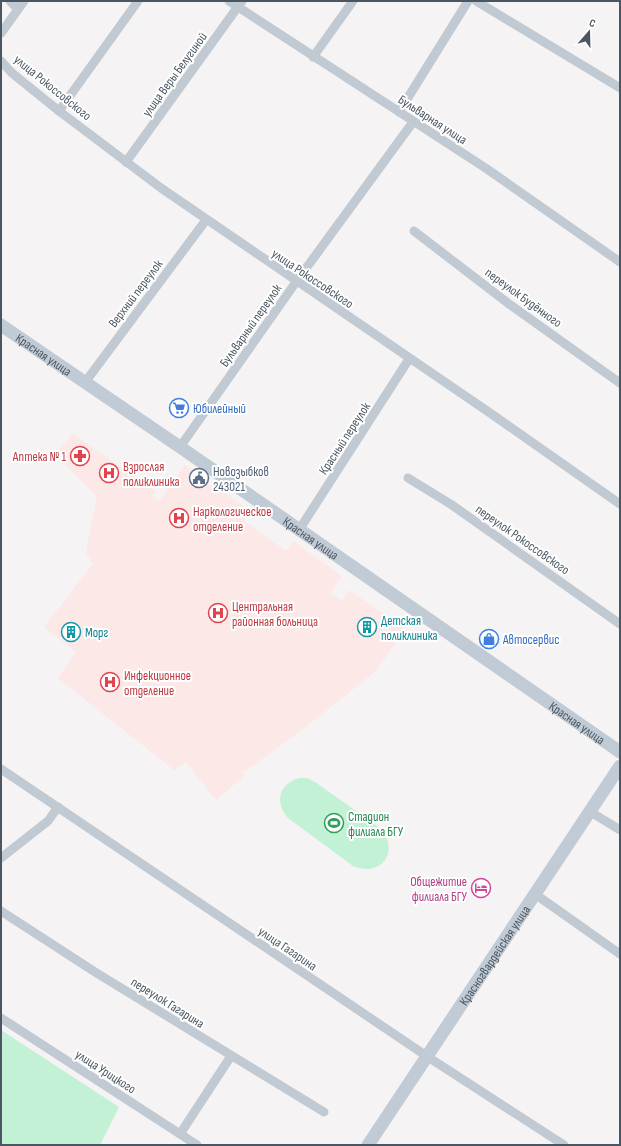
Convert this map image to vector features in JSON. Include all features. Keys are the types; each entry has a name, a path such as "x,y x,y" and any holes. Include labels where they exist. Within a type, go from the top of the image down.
{"main road":[{"name":"Красная улица","path":"1,324 620,752"},
{"name":"Красногвардейская улица","path":"368,1145 428,1057 620,766"}],"street":[{"path":"10,1 18,9"},
{"path":"1,33 24,1"},
{"path":"59,111 138,1"},
{"name":"Бульварная улица","path":"229,1 240,4 313,57 487,169 620,262"},
{"path":"313,57 354,1"},
{"path":"399,112 468,1"},
{"path":"476,1 620,88"},
{"name":"улица Веры Белугиной","path":"126,162 240,4"},
{"name":"улица Рокоссовского","path":"1,61 12,73 59,111 206,220 493,415 620,504"},
{"name":"Бульварный переулок","path":"180,447 296,282 413,122"},
{"name":"Верхний переулок","path":"86,382 206,220"},
{"name":"переулок Будённого","path":"414,231 509,304 620,383"},
{"name":"Красный переулок","path":"299,530 409,359"},
{"name":"переулок Рокоссовского","path":"408,478 452,505 620,624"},
{"name":"улица Гагарина","path":"1,769 428,1057 564,1145"},
{"path":"1,858 48,821 58,807"},
{"path":"590,811 620,830"},
{"path":"535,894 620,954"},
{"name":"переулок Гагарина","path":"1,911 95,972 324,1112"},
{"name":"улица Урицкого","path":"1,1018 198,1145"},
{"path":"180,1134 231,1056"}],"shaded area":[{"name":"Центральная районная больница","path":"72,433 156,492 152,496 159,501 185,465 191,469 190,472 214,489 216,487 250,511 244,521 286,551 293,541 342,576 330,593 342,601 349,590 405,629 376,671 307,726 243,773 245,775 216,800 186,762 174,770 58,678 76,652 44,627 93,564 86,552 97,497 56,455"}],"green space":[{"name":"Стадион филиала БГУ","path":"299,778 307,778 315,782 380,828 389,845 385,860 372,868 363,869 353,866 288,818 281,806 281,794 287,785"},
{"path":"1,1030 119,1107 100,1145 1,1145"}],"place":[{"name":"Юбилейный","path":"179,408"},
{"name":"Аптека № 1","path":"80,456"},
{"name":"Взрослая поликлиника","path":"109,473"},
{"name":"Новозыбков 243021","path":"199,478"},
{"name":"Наркологическое отделение","path":"179,518"},
{"name":"Центральная районная больница","path":"218,613"},
{"name":"Детская поликлиника","path":"367,627"},
{"name":"Морг","path":"71,632"},
{"name":"Автосервис","path":"489,639"},
{"name":"Инфекционное отделение","path":"110,682"},
{"name":"Стадион филиала БГУ","path":"334,823"},
{"name":"Общежитие филиала БГУ","path":"481,888"}]}
